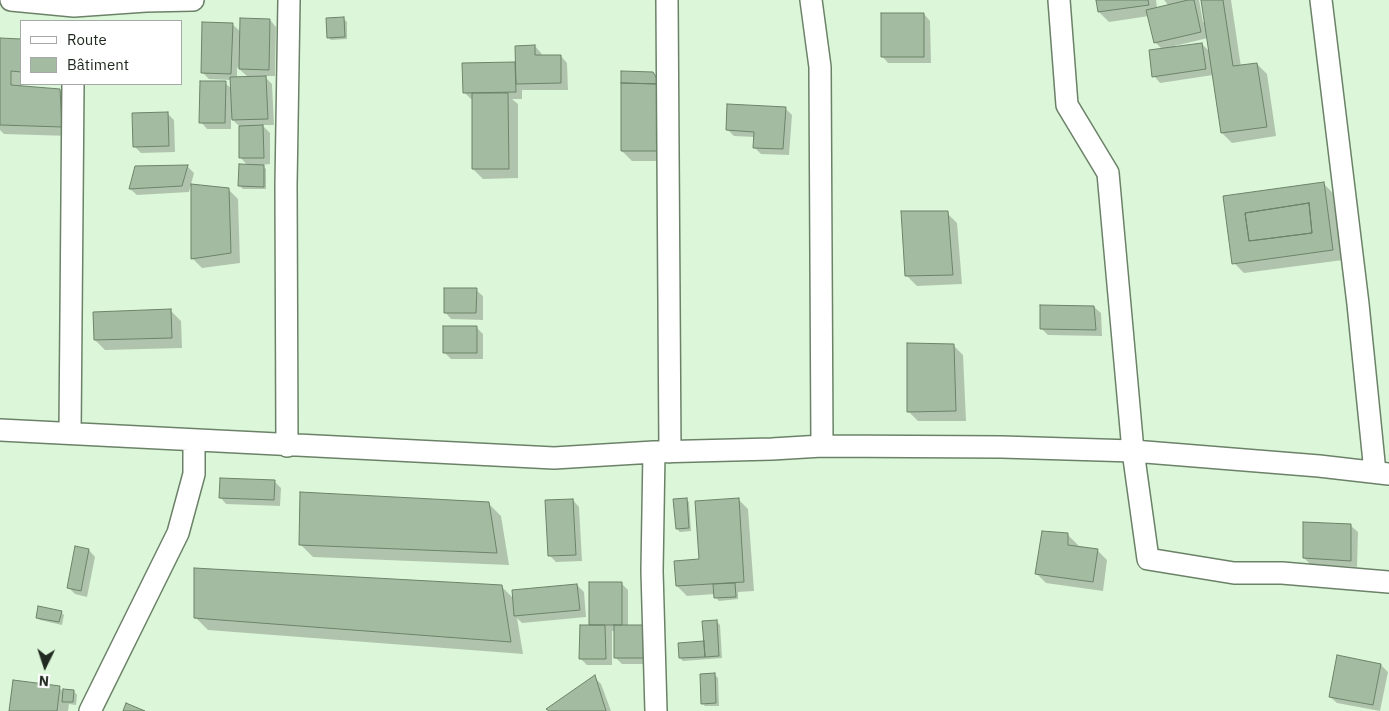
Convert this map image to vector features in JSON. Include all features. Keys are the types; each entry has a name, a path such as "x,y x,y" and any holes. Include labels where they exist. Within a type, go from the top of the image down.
{"street":[{"path":"11,0 74,9 146,1 193,0"},
{"path":"288,446 286,185 289,0"},
{"path":"654,710 652,571 662,452 666,0"},
{"path":"812,0 820,67 822,446"},
{"path":"1060,0 1068,105 1108,173 1133,451 1148,559 1234,573 1282,573 1389,582"},
{"path":"0,430 554,458 822,446 1002,447 1133,451 1382,473 1358,304 1321,0"},
{"path":"70,433 73,85"},
{"path":"90,711 178,533 194,474 194,440"}],"building":[{"path":"1096,0 1148,0 1149,5 1098,12"},
{"path":"1194,0 1201,32 1154,43 1146,10"},
{"path":"1201,0 1223,0 1233,66 1257,63 1267,127 1221,133"},
{"path":"881,13 924,13 924,57 881,57"},
{"path":"344,17 345,37 327,38 326,18"},
{"path":"240,18 270,19 269,70 239,69"},
{"path":"202,22 233,23 231,74 201,73"},
{"path":"0,38 20,39 20,72 11,71 11,85 60,89 62,127 0,125"},
{"path":"1202,43 1206,69 1152,77 1149,50"},
{"path":"535,45 535,55 561,55 561,83 516,84 515,46"},
{"path":"515,62 516,92 463,93 462,63"},
{"path":"621,71 653,72 660,84 621,83"},
{"path":"266,76 268,119 232,120 230,77"},
{"path":"200,81 226,81 225,123 199,123"},
{"path":"621,83 660,84 663,151 621,151"},
{"path":"472,93 508,93 509,169 472,169"},
{"path":"727,104 786,107 783,149 753,148 754,132 726,130"},
{"path":"168,112 169,146 133,147 132,113"},
{"path":"263,125 264,158 239,158 239,126"},
{"path":"239,164 264,165 264,187 238,186"},
{"path":"188,165 182,186 129,189 135,166"},
{"path":"1324,182 1333,250 1232,264 1223,196","holes":["1309,203 1312,233 1249,241 1245,213"]},
{"path":"191,184 229,188 231,253 191,259"},
{"path":"1309,203 1312,233 1249,241 1245,213"},
{"path":"901,211 948,211 953,275 905,276"},
{"path":"444,288 477,288 476,313 444,313"},
{"path":"1040,305 1094,306 1096,330 1040,329"},
{"path":"171,309 172,338 94,340 93,312"},
{"path":"443,326 477,326 477,353 443,353"},
{"path":"907,343 954,344 956,411 907,412"},
{"path":"220,478 275,480 274,500 219,498"},
{"path":"300,492 489,502 497,553 299,545"},
{"path":"687,498 689,528 676,529 673,499"},
{"path":"739,498 744,582 676,586 674,561 699,559 695,501"},
{"path":"573,499 576,555 548,556 545,500"},
{"path":"1303,522 1351,524 1351,561 1303,558"},
{"path":"1042,531 1068,533 1068,545 1098,549 1093,582 1035,574"},
{"path":"75,546 89,549 81,591 67,588"},
{"path":"194,568 502,585 511,642 194,618"},
{"path":"589,582 622,582 622,625 589,625"},
{"path":"735,583 736,597 714,598 713,584"},
{"path":"577,584 580,610 514,616 512,590"},
{"path":"38,606 62,611 59,622 36,618"},
{"path":"717,620 719,656 705,657 702,621"},
{"path":"580,625 605,625 606,659 579,659"},
{"path":"614,625 644,625 644,658 614,658"},
{"path":"704,641 705,657 679,658 678,643"},
{"path":"1337,655 1381,664 1373,705 1329,697"},
{"path":"715,673 716,703 701,704 700,674"},
{"path":"595,675 606,711 549,711 546,709"},
{"path":"13,680 60,686 57,711 9,711"},
{"path":"63,689 74,690 73,702 62,702"},
{"path":"126,703 145,711 123,711"}]}
